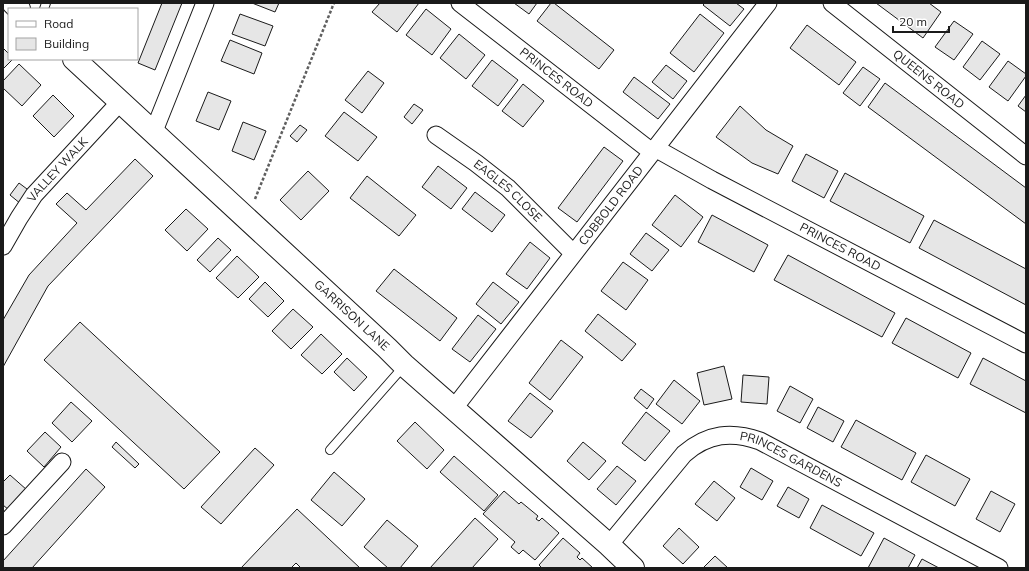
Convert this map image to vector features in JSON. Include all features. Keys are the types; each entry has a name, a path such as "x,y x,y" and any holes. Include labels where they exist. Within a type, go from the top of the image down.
{"main road":[{"name":"GARRISON LANE","path":"75,60 154,131 404,365 609,545 633,568"}],"street":[{"path":"154,131 205,3"},
{"name":"PRINCES ROAD","path":"460,3 654,150 1026,344"},
{"name":"COBBOLD ROAD","path":"454,408 768,3"},
{"name":"QUEENS ROAD","path":"832,3 1026,156"},
{"name":"VALLEY WALK","path":"3,246 34,195 120,101"},
{"name":"EAGLES CLOSE","path":"436,135 508,188 573,253"},
{"name":"PRINCES GARDENS","path":"609,545 684,454 700,442 730,434 745,436 760,441 999,568"},
{"path":"3,526 62,462"}],"lane":[{"path":"330,450 404,365"}],"path":[{"path":"247,218 334,3"}],"building":[{"path":"162,3 182,3 155,70 138,63"},
{"path":"252,3 279,3 275,12"},
{"path":"380,3 419,3 397,32 372,12"},
{"path":"514,3 537,3 529,14"},
{"path":"551,3 554,3 614,50 599,69 537,21"},
{"path":"705,3 736,3 744,9 730,26 703,5"},
{"path":"876,3 929,3 941,12 923,38"},
{"path":"426,9 451,29 432,55 406,35"},
{"path":"240,14 273,26 265,46 232,34"},
{"path":"700,14 724,33 694,72 670,53"},
{"path":"954,21 973,34 954,60 935,47"},
{"path":"807,25 856,62 839,85 790,48"},
{"path":"459,34 485,55 466,79 440,58"},
{"path":"230,40 262,53 254,74 221,61"},
{"path":"982,41 1000,54 980,80 963,67"},
{"path":"3,48 8,53 8,60 12,60 3,69"},
{"path":"492,60 518,80 498,106 472,86"},
{"path":"1008,61 1026,74 1026,76 1008,101 989,87"},
{"path":"19,64 41,85 22,106 3,88 3,81"},
{"path":"666,65 687,81 673,99 652,82"},
{"path":"863,67 880,79 860,106 843,93"},
{"path":"368,71 384,83 362,113 345,100"},
{"path":"634,77 670,104 658,119 623,92"},
{"path":"885,83 1026,188 1026,224 868,107"},
{"path":"523,84 544,101 523,127 502,111"},
{"path":"208,92 231,101 219,130 196,121"},
{"path":"53,95 74,116 54,137 33,116"},
{"path":"1026,95 1026,112 1018,106"},
{"path":"414,104 423,110 412,124 404,117"},
{"path":"740,106 766,130 793,146 778,174 752,163 716,137"},
{"path":"344,112 377,137 358,161 325,136"},
{"path":"243,122 266,131 254,160 232,151"},
{"path":"300,125 307,130 297,142 290,136"},
{"path":"604,147 623,161 577,222 558,208"},
{"path":"806,154 838,171 824,198 792,181"},
{"path":"135,159 153,176 48,286 3,367 3,320 29,275 77,223 56,204 67,193 86,210"},
{"path":"438,166 467,188 451,209 422,187"},
{"path":"308,171 329,191 301,220 280,200"},
{"path":"845,173 924,216 910,243 830,201"},
{"path":"367,176 416,215 399,236 350,198"},
{"path":"19,183 31,192 21,204 10,195"},
{"path":"475,192 505,215 492,232 462,209"},
{"path":"675,195 703,217 681,247 652,225"},
{"path":"186,209 208,229 187,251 165,230"},
{"path":"712,215 768,245 754,272 698,242"},
{"path":"934,220 1026,269 1026,305 919,248"},
{"path":"646,233 669,250 652,271 630,254"},
{"path":"218,238 231,250 210,272 197,260"},
{"path":"530,242 550,258 527,289 506,274"},
{"path":"788,255 895,313 882,337 774,280"},
{"path":"237,256 259,277 238,298 216,278"},
{"path":"623,262 648,280 626,310 601,291"},
{"path":"394,269 457,318 440,341 376,291"},
{"path":"265,282 284,301 268,317 249,299"},
{"path":"493,282 519,302 501,324 476,304"},
{"path":"293,309 313,327 291,349 272,331"},
{"path":"598,314 636,344 622,361 585,331"},
{"path":"478,315 496,329 470,362 452,349"},
{"path":"906,318 971,353 958,378 892,343"},
{"path":"80,322 220,452 184,489 44,360"},
{"path":"321,334 342,354 322,374 301,355"},
{"path":"561,340 583,357 550,400 529,383"},
{"path":"347,358 367,377 354,391 334,372"},
{"path":"983,358 1026,381 1026,413 970,384"},
{"path":"724,366 732,399 704,405 697,373"},
{"path":"743,375 769,377 767,404 741,402"},
{"path":"674,380 700,401 682,424 656,404"},
{"path":"790,386 813,399 800,423 777,411"},
{"path":"641,389 654,399 647,409 634,398"},
{"path":"530,393 553,411 531,438 508,421"},
{"path":"71,402 92,421 72,442 52,423"},
{"path":"818,407 844,421 833,442 807,428"},
{"path":"646,412 670,431 645,461 622,443"},
{"path":"856,420 916,453 902,480 841,447"},
{"path":"415,422 444,450 427,469 397,441"},
{"path":"45,432 61,447 44,467 27,451"},
{"path":"116,442 139,464 135,468 112,447"},
{"path":"583,442 606,461 589,480 567,461"},
{"path":"255,448 274,465 221,524 201,507"},
{"path":"926,455 970,479 955,506 911,482"},
{"path":"454,456 498,495 484,511 440,472"},
{"path":"617,466 636,481 616,505 597,489"},
{"path":"751,468 773,481 762,500 740,487"},
{"path":"86,469 105,487 32,568 3,568 3,561"},
{"path":"334,472 365,499 342,526 311,500"},
{"path":"10,475 27,490 9,510 3,505 3,482"},
{"path":"714,481 735,498 717,521 695,504"},
{"path":"788,487 809,499 799,518 777,506"},
{"path":"504,491 519,504 521,502 538,516 536,519 539,521 542,518 559,533 535,560 523,550 519,554 511,547 515,542 483,514"},
{"path":"991,491 1015,504 1000,532 976,519"},
{"path":"822,505 874,533 861,556 810,528"},
{"path":"297,509 360,568 301,568 296,563 291,568 241,568"},
{"path":"475,518 498,539 472,568 430,568"},
{"path":"387,520 418,546 400,568 388,568 364,547"},
{"path":"679,528 699,547 683,564 663,546"},
{"path":"563,538 580,553 577,557 580,560 582,558 593,568 542,568 539,565"},
{"path":"884,538 915,555 908,568 868,568"},
{"path":"715,556 728,568 703,568"},
{"path":"922,559 939,568 917,568"}]}
